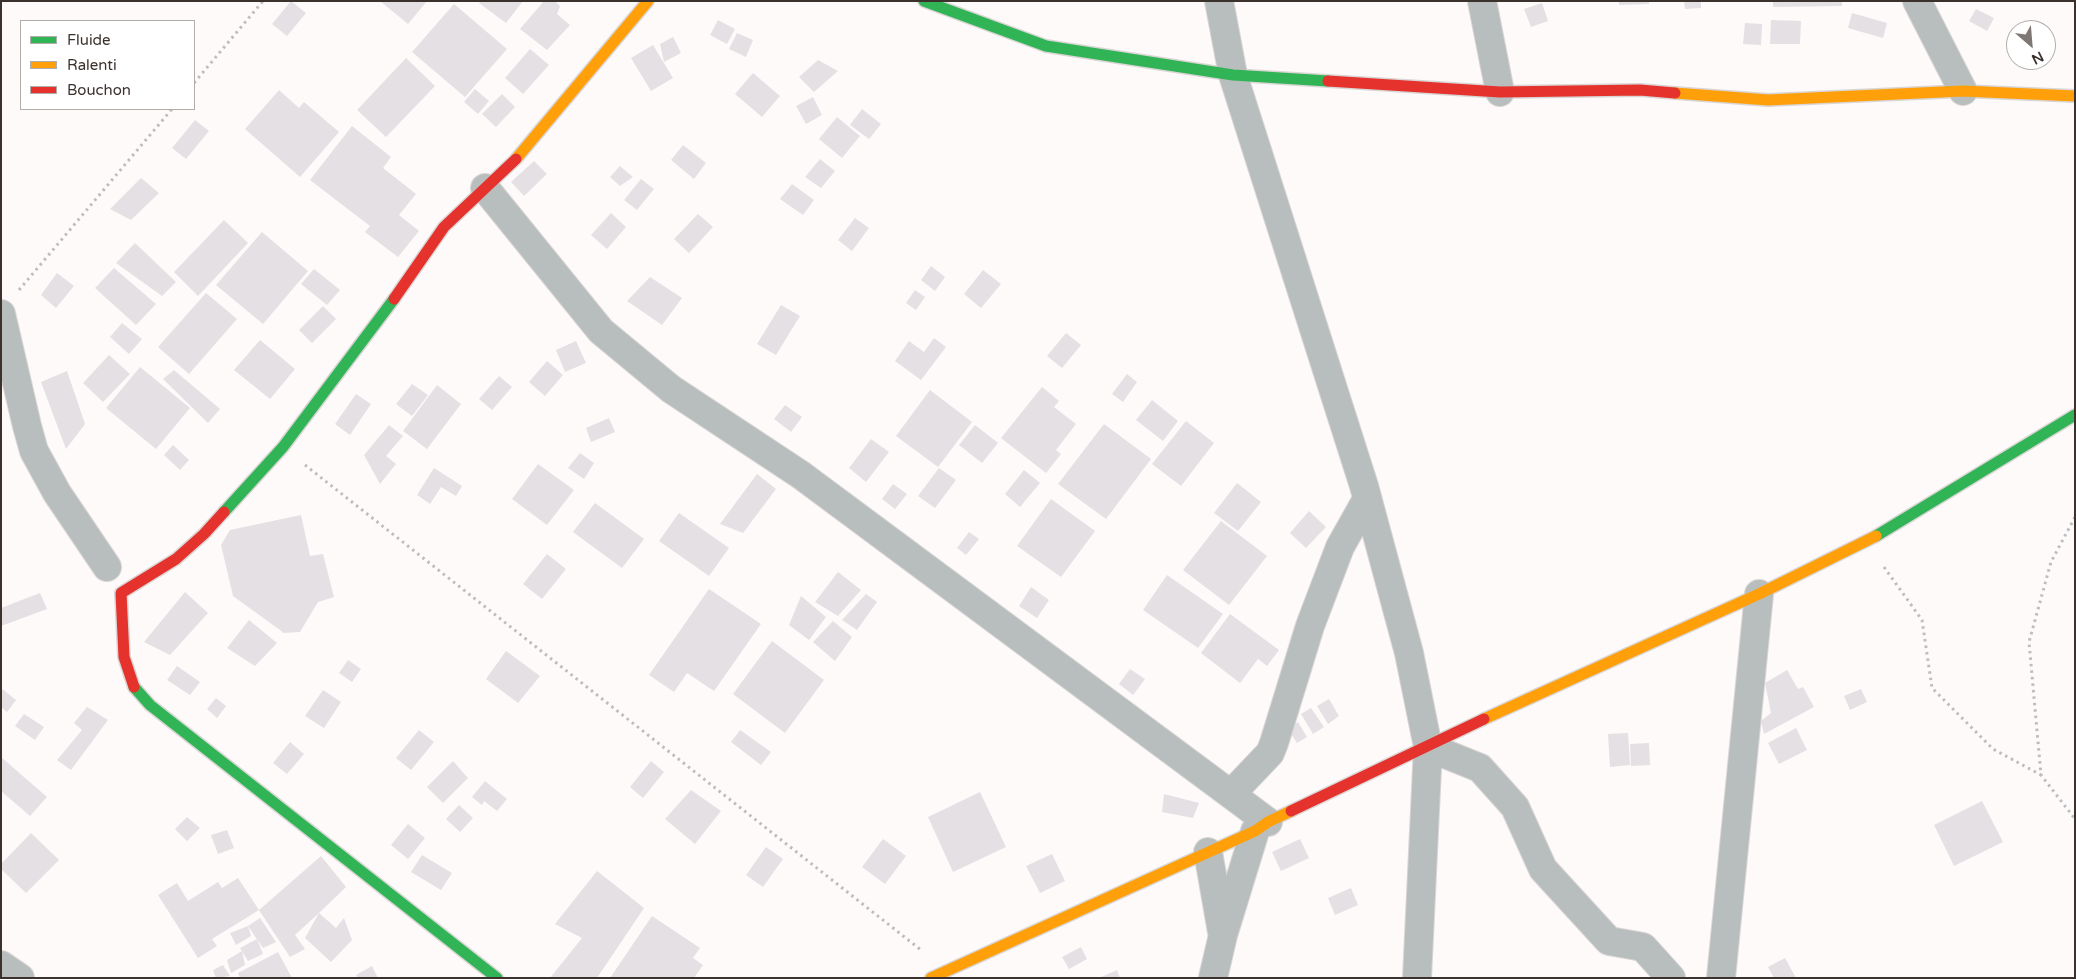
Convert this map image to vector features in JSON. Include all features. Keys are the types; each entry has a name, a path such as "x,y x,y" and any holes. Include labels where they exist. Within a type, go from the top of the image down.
{"street":[{"path":"498,978 150,705 134,686 124,657 122,593 176,559 204,534 283,447 381,318 444,227 525,150 648,1"},
{"path":"924,1 1046,46 1233,75 1500,92 1640,90 1768,100 1963,91 2075,96"},
{"path":"1218,1 1233,75 1367,499 1409,653 1428,747 1417,978"},
{"path":"1482,1 1500,92"},
{"path":"1917,1 1963,91"},
{"path":"485,188 601,331 671,388 801,475 1231,794 1261,826"},
{"path":"8,305 26,426 34,451 57,493 107,568"},
{"path":"931,978 1208,852 1479,721 1759,594 1866,542 2075,415"},
{"path":"1231,794 1270,752 1310,626 1340,547 1367,499"},
{"path":"1721,978 1759,594"},
{"path":"1428,747 1480,768 1515,807 1544,870 1609,941 1643,947 1671,978"},
{"path":"1213,978 1223,936 1261,826"},
{"path":"1208,852 1223,936"},
{"path":"1,965 20,978"}],"path":[{"path":"195,83 263,1"},
{"path":"8,305 171,110"},
{"path":"283,447 355,506 947,970"},
{"path":"2042,775 2029,642 2051,562 2075,517"},
{"path":"1866,542 1922,620 1932,688 1993,749 2042,775 2075,819"}],"building":[{"path":"291,1 306,13 287,36 272,24"},
{"path":"380,1 427,1 408,24"},
{"path":"481,1 523,1 506,23 479,3"},
{"path":"544,1 555,1 560,6 557,14 570,25 547,50 520,29"},
{"path":"1619,1 1649,1 1649,4 1619,5"},
{"path":"1684,1 1701,1 1701,8 1685,9"},
{"path":"1773,1 1842,1 1842,6 1773,7"},
{"path":"1542,3 1548,21 1531,27 1524,9"},
{"path":"454,4 507,49 465,97 412,52"},
{"path":"1976,9 1994,18 1987,31 1969,21"},
{"path":"1852,13 1887,23 1883,38 1848,28"},
{"path":"718,20 735,29 727,44 710,35"},
{"path":"1771,20 1801,21 1800,44 1770,44"},
{"path":"1745,23 1762,24 1761,45 1743,44"},
{"path":"737,33 753,40 746,57 729,49"},
{"path":"673,37 681,53 664,62 660,44"},
{"path":"653,45 673,78 651,91 631,58"},
{"path":"530,49 549,65 523,94 505,78"},
{"path":"406,58 435,86 386,137 357,110"},
{"path":"818,60 838,71 814,92 799,77"},
{"path":"753,73 780,96 762,117 735,94"},
{"path":"475,89 489,101 478,114 464,102"},
{"path":"279,90 299,108 304,102 339,132 300,177 245,129"},
{"path":"502,94 515,107 496,127 482,114"},
{"path":"813,97 822,115 806,124 796,106"},
{"path":"862,109 881,124 869,139 850,125"},
{"path":"837,117 860,136 842,158 819,139"},
{"path":"195,120 209,131 186,159 172,148"},
{"path":"352,126 391,157 383,168 416,194 399,215 419,231 398,257 365,232 370,226 310,180"},
{"path":"683,145 706,163 694,179 671,160"},
{"path":"820,159 835,171 821,188 805,177"},
{"path":"534,161 547,174 524,196 511,182"},
{"path":"620,166 633,177 620,186 610,177"},
{"path":"141,178 159,193 131,220 110,209"},
{"path":"641,179 654,189 637,210 624,200"},
{"path":"792,184 814,200 803,215 780,199"},
{"path":"611,213 626,227 607,249 591,235"},
{"path":"698,214 713,227 689,253 674,239"},
{"path":"855,218 869,228 852,251 838,240"},
{"path":"224,220 248,243 198,296 174,272"},
{"path":"262,232 308,271 263,324 216,285"},
{"path":"135,243 176,282 162,296 116,263"},
{"path":"931,266 945,277 935,291 921,280"},
{"path":"114,268 156,304 136,325 95,288"},
{"path":"314,269 340,290 327,305 301,284"},
{"path":"983,270 1001,284 981,308 964,294"},
{"path":"57,273 74,286 56,308 41,295"},
{"path":"650,277 682,298 662,325 627,301"},
{"path":"915,290 925,297 916,310 906,303"},
{"path":"206,293 237,319 189,374 158,347"},
{"path":"781,305 800,316 776,355 757,344"},
{"path":"323,306 336,319 312,343 299,330"},
{"path":"122,323 142,339 129,354 110,337"},
{"path":"1066,333 1081,345 1062,368 1047,356"},
{"path":"934,338 946,347 921,380 895,361 909,341 924,352"},
{"path":"260,340 295,369 270,399 234,370"},
{"path":"576,341 586,363 565,372 556,350"},
{"path":"109,355 130,374 103,402 83,383"},
{"path":"547,361 563,375 545,396 529,382"},
{"path":"140,367 190,408 156,449 106,408"},
{"path":"174,370 220,409 208,423 163,379"},
{"path":"67,371 85,424 66,449 41,382"},
{"path":"1127,374 1137,382 1123,402 1112,394"},
{"path":"499,376 512,387 492,410 479,399"},
{"path":"412,384 428,395 412,416 396,404"},
{"path":"437,385 461,404 427,449 403,431"},
{"path":"1042,387 1059,401 1054,407 1076,424 1056,450 1061,454 1046,473 1001,438"},
{"path":"930,390 972,422 938,467 896,436"},
{"path":"356,394 371,404 350,435 335,424"},
{"path":"1152,400 1178,421 1163,441 1136,420"},
{"path":"785,405 802,417 791,432 774,419"},
{"path":"609,418 615,432 591,442 586,428"},
{"path":"1186,421 1214,443 1181,486 1152,464"},
{"path":"1104,424 1151,459 1106,519 1058,484"},
{"path":"389,425 403,436 386,456 396,464 380,484 364,455"},
{"path":"975,425 998,443 982,463 959,445"},
{"path":"871,439 889,452 866,482 849,468"},
{"path":"173,445 189,460 180,470 164,455"},
{"path":"580,453 594,463 584,479 568,468"},
{"path":"538,464 574,490 547,525 512,499"},
{"path":"434,468 462,486 456,496 441,487 430,504 417,495"},
{"path":"939,468 956,480 935,508 918,496"},
{"path":"1024,470 1040,483 1020,507 1005,494"},
{"path":"757,474 776,489 743,533 720,524"},
{"path":"1237,483 1261,502 1238,531 1214,513"},
{"path":"893,484 907,494 895,509 882,499"},
{"path":"1051,499 1095,531 1061,577 1017,546"},
{"path":"595,503 644,539 622,568 573,532"},
{"path":"1309,511 1326,527 1306,548 1290,533"},
{"path":"679,513 729,548 709,576 659,541"},
{"path":"301,515 310,556 323,554 334,597 318,602 300,632 284,633 233,596 221,545 230,530"},
{"path":"1221,521 1267,556 1229,605 1183,570"},
{"path":"969,532 979,539 966,555 957,548"},
{"path":"547,554 566,569 542,599 523,584"},
{"path":"838,572 861,590 838,616 815,602"},
{"path":"1167,575 1223,614 1198,648 1143,610"},
{"path":"1031,587 1049,600 1037,618 1019,606"},
{"path":"709,589 761,624 714,691 687,673 674,692 649,675"},
{"path":"185,592 208,613 170,655 144,642"},
{"path":"40,593 47,609 1,626 1,608"},
{"path":"866,594 877,602 857,630 842,620"},
{"path":"801,596 826,617 809,640 789,625"},
{"path":"1230,614 1279,650 1267,666 1258,659 1240,683 1201,653"},
{"path":"249,620 277,643 255,666 227,648"},
{"path":"833,621 852,637 835,661 813,642"},
{"path":"772,641 824,680 785,733 733,694"},
{"path":"506,651 540,676 518,703 486,679"},
{"path":"348,660 361,669 352,682 339,673"},
{"path":"177,666 200,682 190,695 167,680"},
{"path":"1130,669 1145,679 1133,695 1119,684"},
{"path":"1787,670 1798,689 1803,687 1814,707 1764,734 1761,721 1771,713 1765,683"},
{"path":"1,688 16,700 7,712 1,707"},
{"path":"1861,689 1867,702 1850,710 1844,696"},
{"path":"323,690 341,702 324,728 305,716"},
{"path":"216,698 226,706 217,718 207,709"},
{"path":"1329,699 1339,716 1328,724 1317,706"},
{"path":"87,707 108,720 71,770 57,760 82,730 74,723"},
{"path":"1311,708 1324,727 1313,734 1301,714"},
{"path":"24,714 44,727 35,740 15,726"},
{"path":"1298,722 1307,737 1297,743 1288,729"},
{"path":"1796,728 1807,750 1779,764 1768,743"},
{"path":"419,730 434,742 411,770 396,758"},
{"path":"740,730 771,752 761,765 731,742"},
{"path":"1628,733 1630,765 1610,767 1608,734"},
{"path":"290,742 304,754 287,774 273,763"},
{"path":"1649,743 1650,765 1631,766 1630,744"},
{"path":"1,757 47,797 30,816 1,791"},
{"path":"453,761 468,778 443,803 427,787"},
{"path":"651,761 664,772 643,798 630,787"},
{"path":"485,781 507,799 497,811 484,801 482,805 472,797"},
{"path":"691,790 721,811 695,844 665,819"},
{"path":"980,792 1006,847 953,872 928,817"},
{"path":"1164,794 1199,803 1193,818 1162,812"},
{"path":"1982,801 2003,842 1954,866 1934,825"},
{"path":"459,805 473,818 460,832 446,819"},
{"path":"187,817 200,828 187,841 175,829"},
{"path":"408,824 425,838 408,859 391,845"},
{"path":"227,830 234,848 218,854 211,835"},
{"path":"31,833 59,860 26,893 1,869 1,864"},
{"path":"883,839 906,856 885,884 862,867"},
{"path":"1300,839 1309,858 1281,871 1272,852"},
{"path":"766,847 783,859 763,887 746,875"},
{"path":"1052,854 1065,881 1040,893 1026,866"},
{"path":"422,855 452,873 441,890 411,872"},
{"path":"321,856 346,887 295,935 305,949 290,957 259,910"},
{"path":"597,871 644,908 597,978 550,978 582,938 555,924"},
{"path":"238,878 259,910 212,939 217,946 198,958 158,895 177,883 188,901 218,882 222,888"},
{"path":"1351,888 1358,905 1335,915 1328,898"},
{"path":"319,913 336,928 344,918 352,940 331,962 305,938"},
{"path":"652,916 700,948 693,958 703,965 694,978 610,978"},
{"path":"260,918 276,942 263,948 248,926"},
{"path":"248,926 251,936 236,945 230,933"},
{"path":"257,939 263,954 248,961 240,948"},
{"path":"1081,947 1087,959 1069,969 1062,957"},
{"path":"242,951 245,965 231,973 227,960"},
{"path":"278,952 292,978 240,978 238,973"},
{"path":"1785,958 1796,978 1774,978 1768,967"},
{"path":"223,965 230,976 216,978 213,970"},
{"path":"372,966 378,978 358,978 356,975"},
{"path":"1117,970 1120,978 1099,978"}],"traffic: fast":[{"path":"924,1 1046,46 1233,75 1328,81"},
{"path":"224,512 283,447 394,299"},
{"path":"1876,536 2075,415"},
{"path":"134,687 150,705 497,978"}],"traffic: slow":[{"path":"516,159 648,1"},
{"path":"1675,93 1768,100 1963,91 2075,96"},
{"path":"1484,719 1759,594 1876,536"},
{"path":"931,978 1255,831 1268,822 1291,811"}],"traffic: jam":[{"path":"1328,81 1500,92 1640,90 1675,93"},
{"path":"394,299 444,227 516,159"},
{"path":"134,687 124,657 121,593 176,559 204,534 224,512"},
{"path":"1291,811 1484,719"}]}
